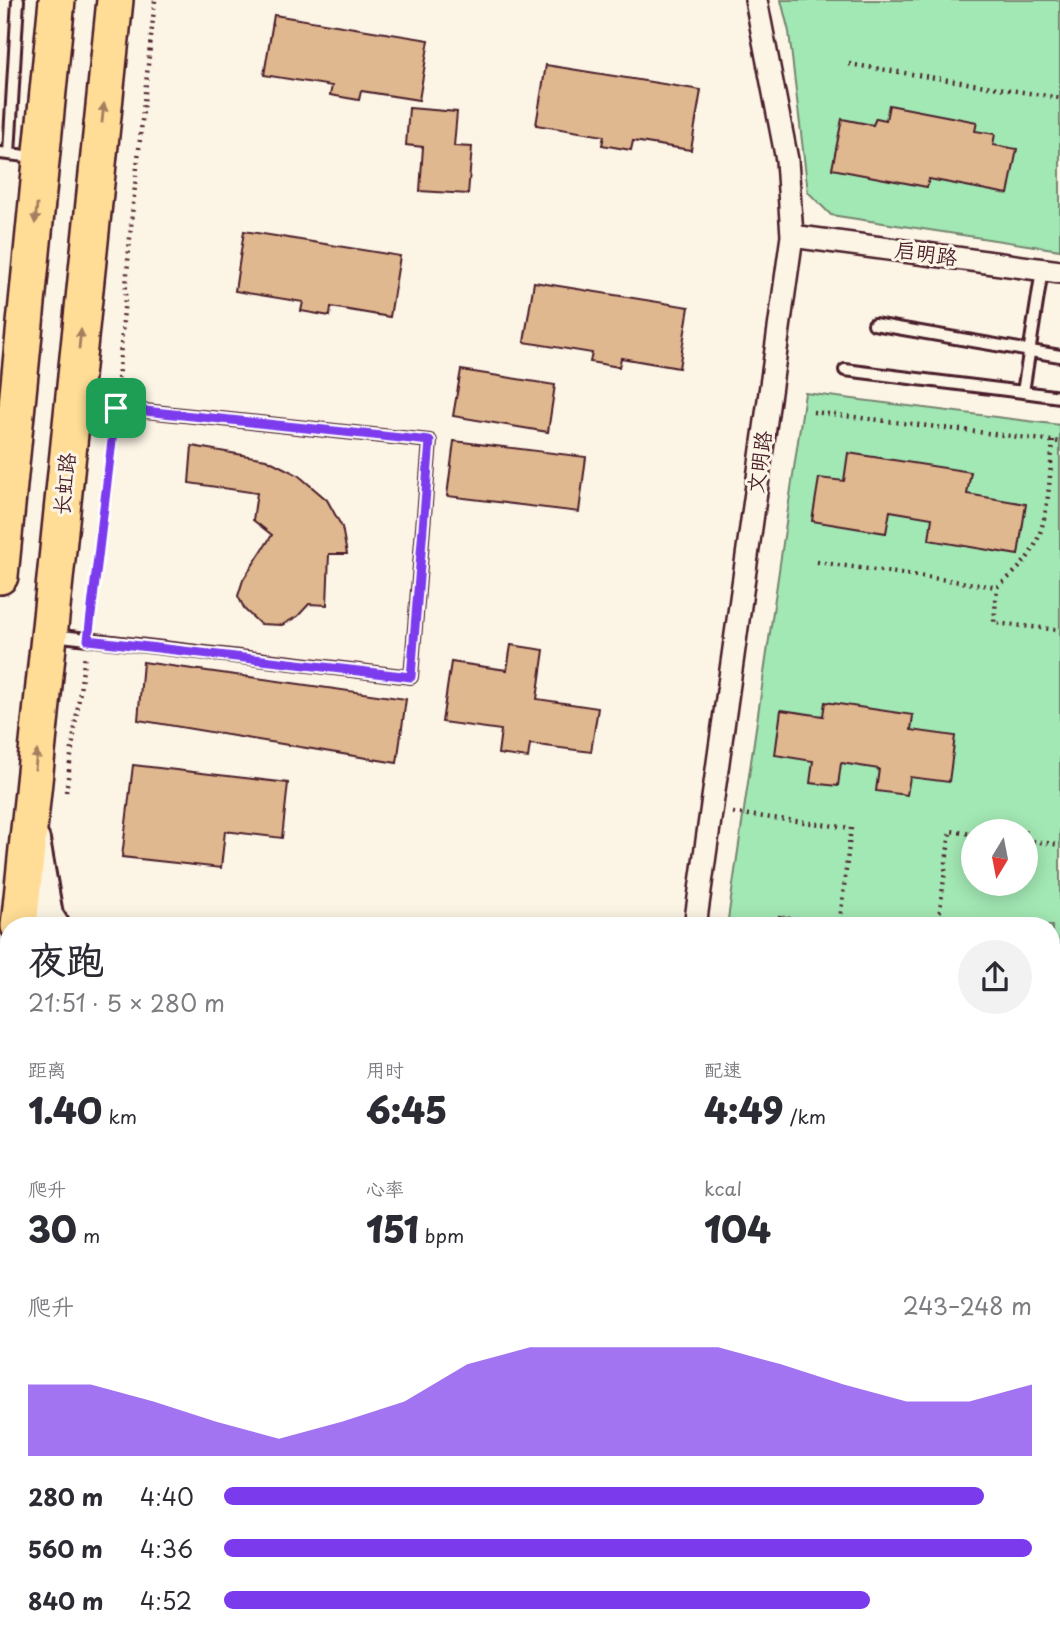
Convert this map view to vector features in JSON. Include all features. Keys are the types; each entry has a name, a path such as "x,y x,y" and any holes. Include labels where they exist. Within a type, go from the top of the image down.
{"highway":[{"path":"0,576 17,155 57,0"},
{"name":"长虹路","path":"20,917 115,0"}],"street":[{"name":"文明路","path":"696,917 792,236 787,160 756,0"},
{"name":"启明路","path":"792,236 1051,271"},
{"path":"31,811 50,917"}],"lane":[{"path":"17,155 18,0"},
{"path":"1023,392 1029,351 1051,271"},
{"path":"874,324 1060,356"},
{"path":"845,370 1060,397"},
{"path":"49,634 411,677 430,441 73,403"}],"path":[{"path":"65,805 116,408 132,214 155,0"},
{"path":"849,64 1060,98"},
{"path":"813,412 1060,442"},
{"path":"1053,441 1045,518 1034,548 1016,571 997,587 994,623 1060,630"},
{"path":"817,562 997,587"},
{"path":"710,810 851,828 840,917"},
{"path":"939,917 950,831 961,832"},
{"path":"1038,842 1060,845"}],"green space":[{"path":"781,0 1060,0 1060,250 831,215 808,192 789,32"},
{"path":"805,393 1060,425 1060,917 728,917"}],"building":[{"path":"274,15 429,40 419,100 361,91 359,100 330,95 332,86 264,75"},
{"path":"546,65 701,90 691,150 633,141 631,150 602,145 604,136 536,125"},
{"path":"889,105 977,122 975,131 995,134 993,145 1017,149 1008,194 929,179 927,187 832,169 842,119 873,125 876,118 886,120"},
{"path":"409,108 457,112 454,146 472,147 468,194 420,191 423,147 406,145"},
{"path":"244,231 400,256 390,317 331,307 330,316 301,311 303,302 235,291"},
{"path":"534,282 689,307 679,368 621,358 619,367 590,362 592,353 524,342"},
{"path":"461,370 555,385 548,432 453,416"},
{"path":"454,441 586,457 579,512 447,496"},
{"path":"192,446 266,459 298,475 327,500 342,527 347,554 329,554 327,605 309,604 298,616 282,625 260,624 245,610 238,596 243,580 272,535 253,520 257,493 189,483"},
{"path":"848,453 971,472 967,494 1026,504 1018,555 929,540 932,518 890,511 886,533 812,521 819,478 844,481"},
{"path":"511,645 544,650 537,699 598,708 591,752 530,744 528,758 498,754 501,730 442,722 451,662 507,670"},
{"path":"143,662 406,699 397,763 138,720"},
{"path":"825,702 913,715 911,730 955,736 949,782 910,777 907,795 876,791 879,769 841,763 838,786 810,783 813,761 775,755 781,710 823,716"},
{"path":"133,765 288,783 282,838 225,831 221,868 122,857"}],"route":[{"path":"116,408 430,441 411,677 88,640 116,408"}]}
